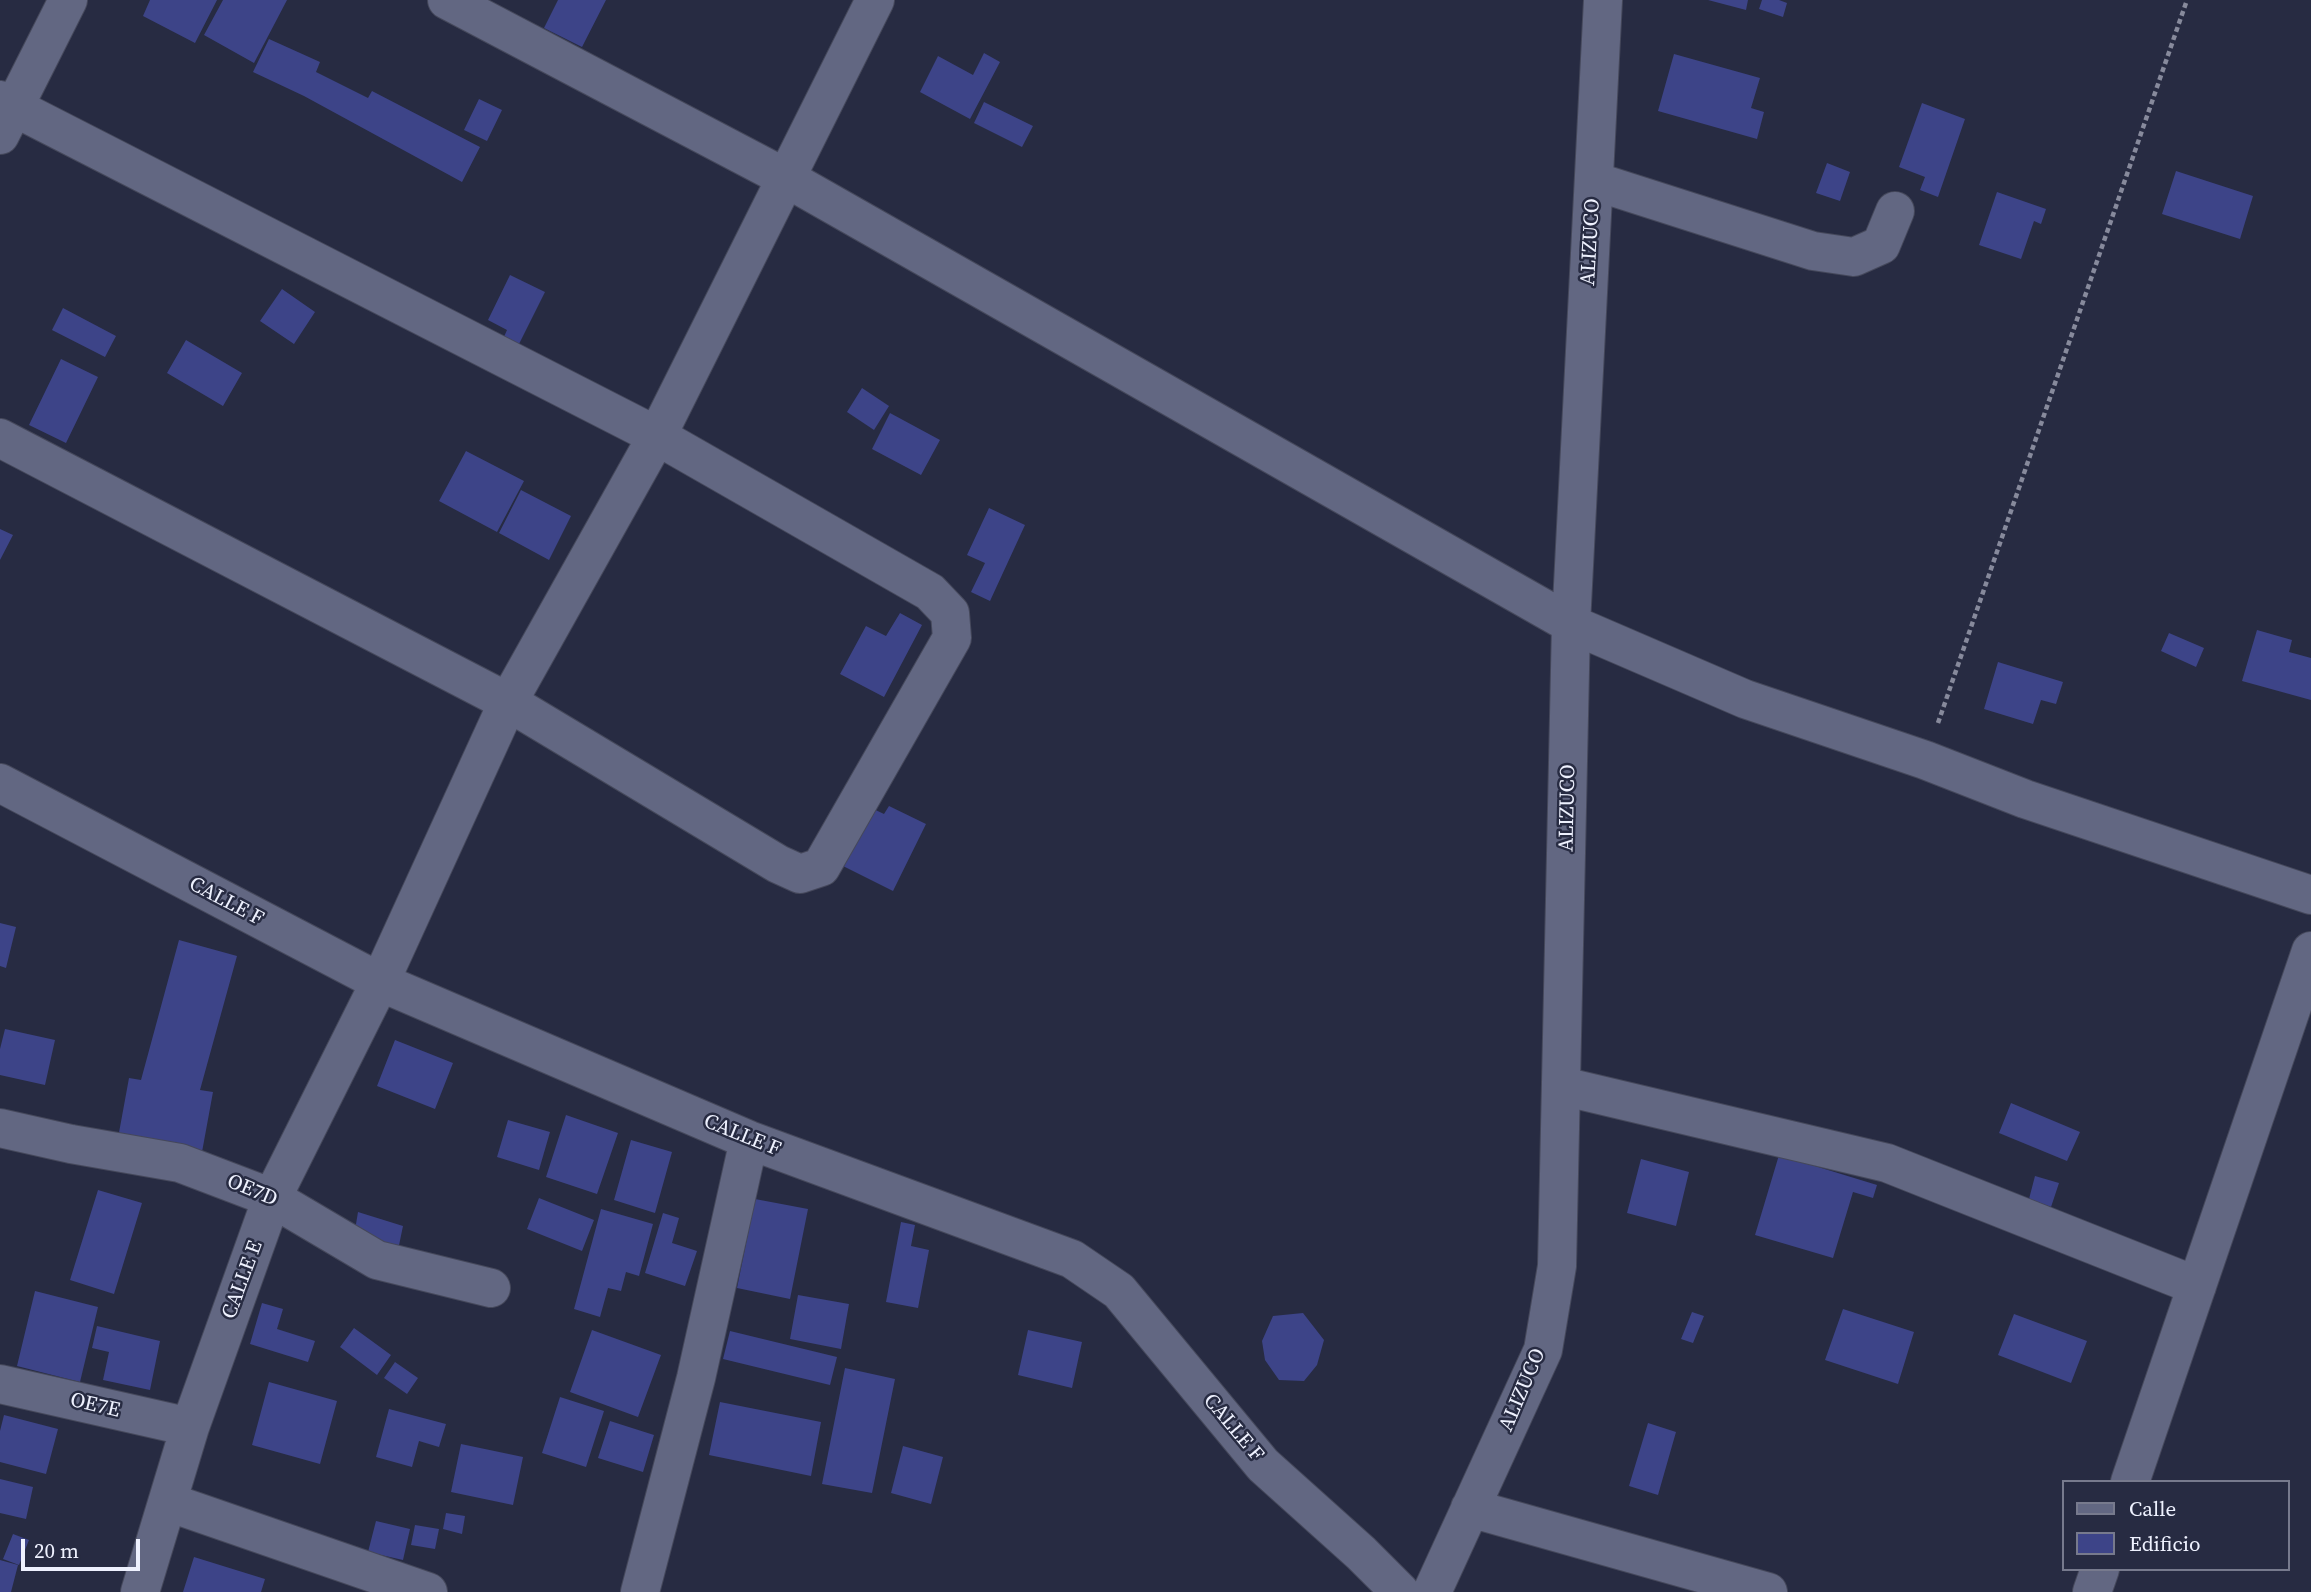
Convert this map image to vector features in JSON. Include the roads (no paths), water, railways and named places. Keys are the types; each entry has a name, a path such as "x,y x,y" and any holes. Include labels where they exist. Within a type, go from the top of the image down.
{"street":[{"path":"0,438 508,702 778,864 800,874 821,867 951,638 950,613 930,592 657,436 5,114 68,0"},
{"path":"447,0 786,178 1572,624 1745,699 1925,760 2025,799 2311,895"},
{"name":"CALLE E","path":"140,1592 190,1427 272,1198 380,982 508,702 657,436 875,0"},
{"name":"ALIZUCO","path":"1432,1592 1542,1350 1557,1266 1572,624 1603,0"},
{"path":"1594,181 1813,251 1854,257 1881,245 1895,211"},
{"name":"CALLE F","path":"0,783 380,982 749,1140 1072,1259 1119,1292 1264,1465 1400,1592"},
{"path":"2131,1480 2311,951"},
{"path":"1562,1086 1887,1163 2197,1286"},
{"name":"OE7D","path":"0,1128 180,1163 272,1198 377,1260 491,1288"},
{"path":"640,1592 696,1378 749,1140"},
{"name":"OE7E","path":"0,1384 190,1427"},
{"path":"168,1502 428,1592"},
{"path":"1470,1508 1768,1592"},
{"path":"2092,1592 2099,1571"}]}
